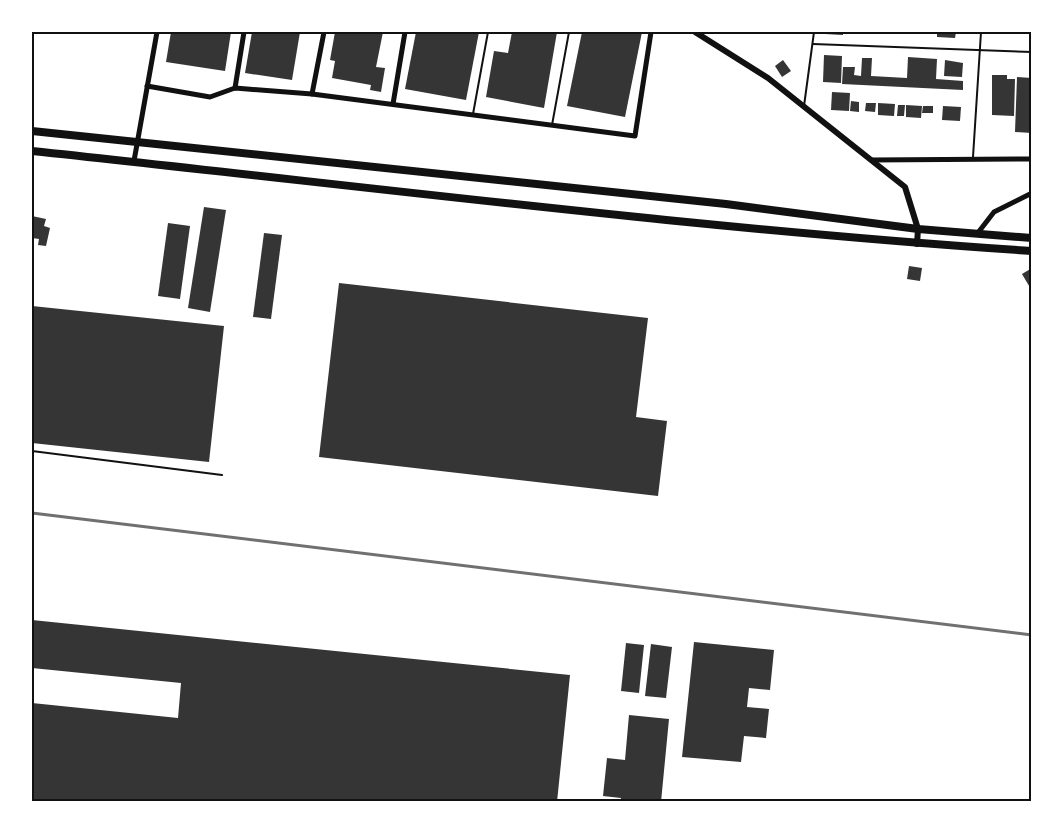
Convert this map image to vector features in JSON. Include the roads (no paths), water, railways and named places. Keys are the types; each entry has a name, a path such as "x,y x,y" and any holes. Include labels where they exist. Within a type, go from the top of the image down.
{"highway":[{"path":"32,131 726,204 918,229 1032,238"},
{"path":"32,151 917,244 1032,252"}],"street":[{"path":"134,161 157,32"},
{"path":"235,88 244,32"},
{"path":"312,94 324,32"},
{"path":"393,104 405,32"},
{"path":"147,86 210,97 235,88 312,94 635,135 651,32"},
{"path":"695,32 768,78 906,187 918,229 917,244"},
{"path":"871,160 1032,159"},
{"path":"977,234 994,212 1032,193"}],"lane":[{"path":"473,114 488,32"},
{"path":"552,124 569,32"},
{"path":"804,107 814,32"},
{"path":"973,159 981,32"},
{"path":"813,45 1032,52"},
{"path":"32,451 222,475"}],"railway":[{"path":"32,513 1032,635"}]}
